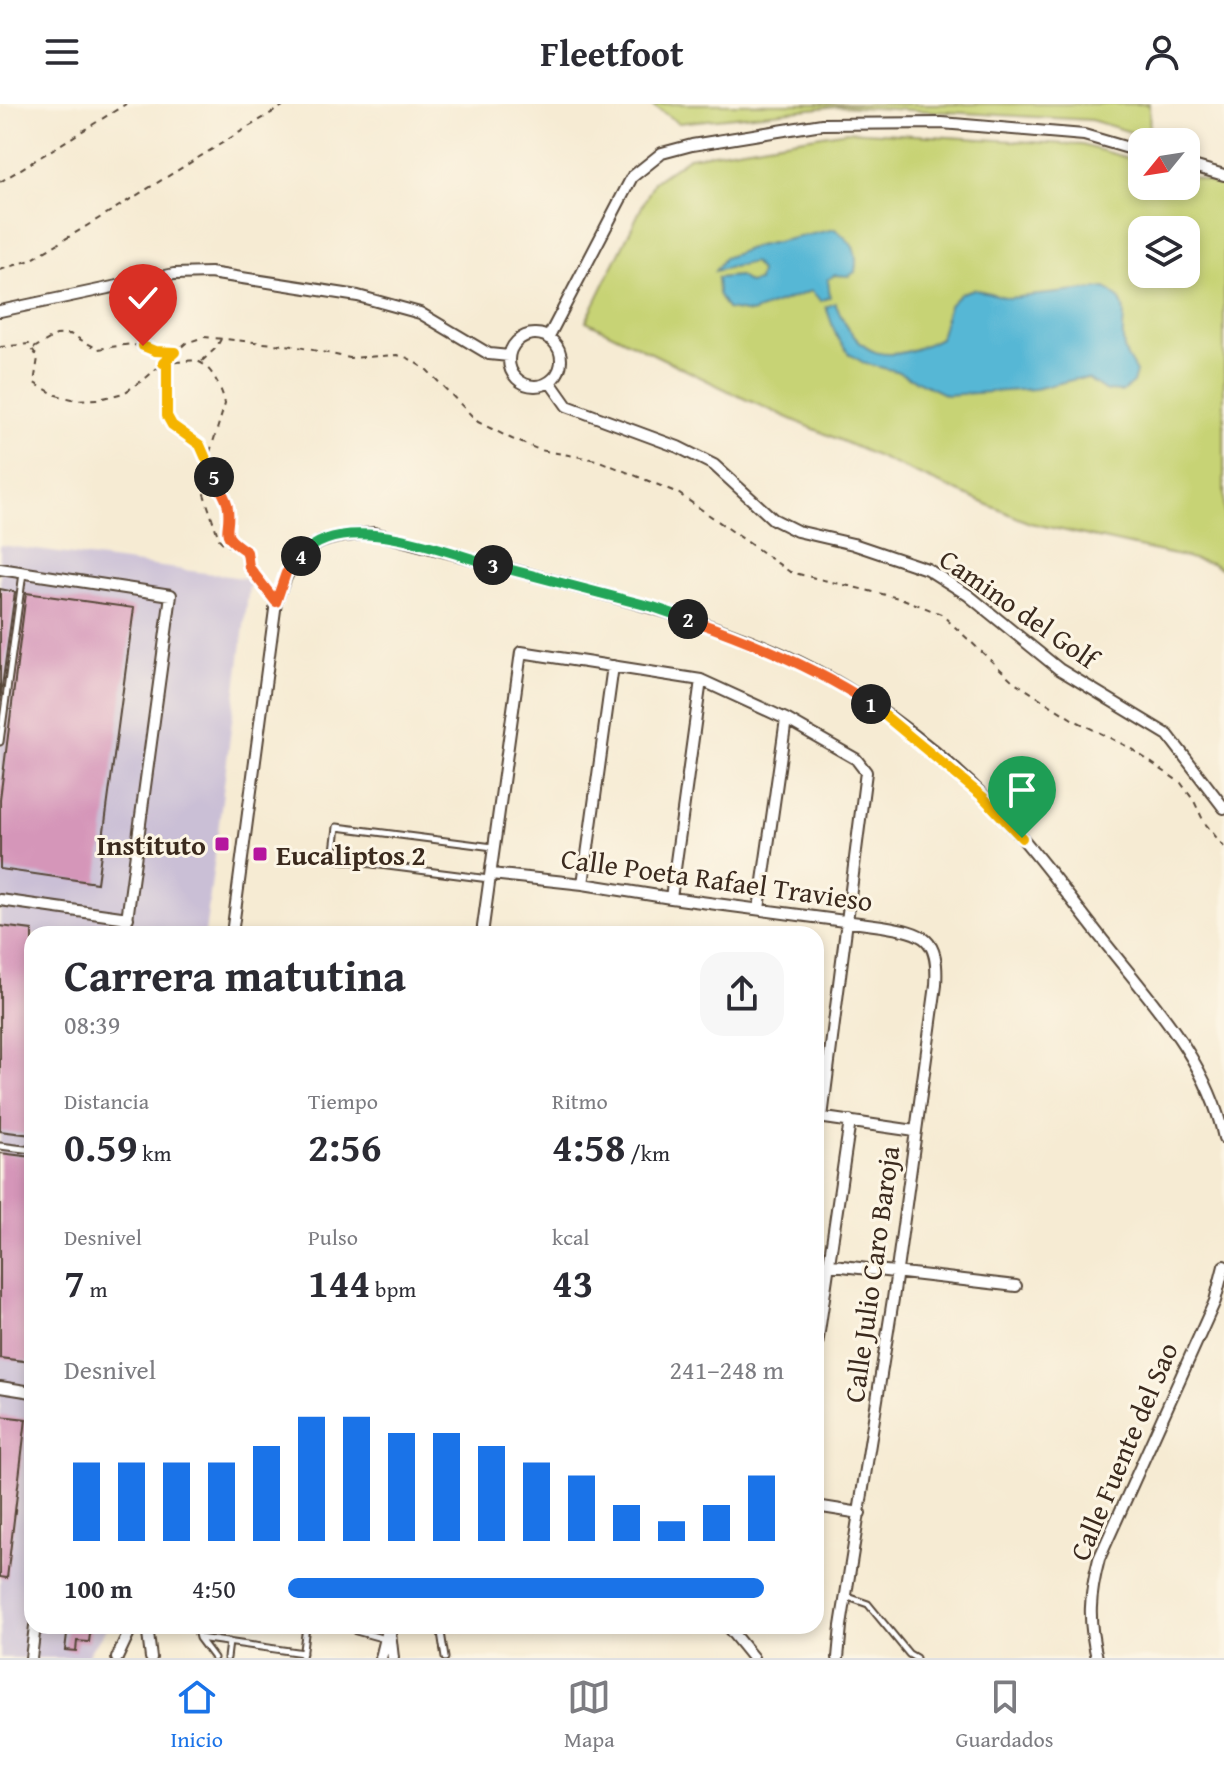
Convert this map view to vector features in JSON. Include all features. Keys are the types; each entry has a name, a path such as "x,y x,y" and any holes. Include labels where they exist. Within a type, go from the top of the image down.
{"street":[{"path":"548,338 632,177 662,153 692,145 822,124 942,123 1084,135 1128,148"},
{"path":"1200,168 1224,175"},
{"path":"0,311 174,274 210,273 374,300 420,313 489,354 509,356"},
{"path":"538,334 548,338 556,344 561,364 557,374 542,385 525,384 512,373 509,356 519,339 538,334"},
{"name":"Camino del Golf","path":"550,382 567,406 678,447 714,465 773,519 797,531 853,544 927,569 968,595 1059,669 1168,735 1224,808"},
{"path":"233,926 276,602 286,573 308,548 337,536 374,533 653,607 733,634 795,661 869,702 982,796 1022,838 1183,1041 1207,1084 1224,1138"},
{"path":"0,569 171,595 126,926"},
{"path":"483,926 521,652 701,680 786,719 856,759 866,772 849,921 824,1084"},
{"path":"583,884 613,666"},
{"path":"671,898 701,680"},
{"path":"759,909 786,719"},
{"name":"Calle Poeta Rafael Travieso","path":"490,877 583,884 915,931 931,944"},
{"path":"0,900 128,918"},
{"name":"Calle Julio Caro Baroja","path":"838,1658 936,985 937,966 931,944"},
{"path":"824,1118 915,1131"},
{"path":"824,1298 850,1121"},
{"path":"824,1264 1016,1286"},
{"name":"Calle Fuente del Sao","path":"1097,1658 1089,1627 1090,1592 1099,1559 1215,1301 1224,1266"},
{"path":"0,1387 24,1391"},
{"path":"824,1507 860,1513"},
{"path":"31,1658 34,1634"},
{"path":"117,1658 128,1634"},
{"path":"148,1634 151,1658"},
{"path":"381,1658 388,1634"},
{"path":"391,1634 393,1658"},
{"path":"734,1634 753,1658"}],"lane":[{"path":"0,742 23,572"},
{"path":"490,877 333,859 337,827 494,847"},
{"path":"0,1146 24,1149"},
{"path":"846,1596 868,1604 909,1654 916,1658"},
{"path":"198,1634 214,1658"},
{"path":"199,1638 302,1656 305,1634"},
{"path":"366,1634 386,1640"},
{"path":"441,1634 445,1658"},
{"path":"227,1658 229,1642"}],"path":[{"path":"0,182 126,104"},
{"path":"0,270 31,260 286,104"},
{"path":"32,349 56,335 70,334 98,349 131,344 155,351 175,352"},
{"path":"0,347 29,344 38,358 34,383 56,395 76,400 124,393 186,343 204,337 294,346 350,358 397,355 408,358 427,370 478,422 512,439 540,450 597,460 678,493 790,572 903,599 941,614 1013,681 1072,719 1130,748 1181,783 1204,822 1224,847"},
{"path":"165,363 201,362 222,338"},
{"path":"201,362 214,377 225,404 202,488 215,530 226,546 240,547"},
{"path":"165,363 167,416 172,425 200,445 228,507 226,531 247,552 249,567 276,602"}],"shaded area":[{"path":"0,545 250,579 206,926 24,926 24,1634 102,1634 85,1658 0,1658"}],"green space":[{"path":"650,104 1149,104 1150,128 1128,128 1128,131 1091,120 838,106 679,123"},
{"path":"847,131 1082,145 1128,158 1128,200 1200,200 1200,179 1224,186 1224,570 1211,563 1030,523 743,398 586,321 654,182 689,157"}],"water":[{"path":"835,229 853,247 856,264 855,272 849,276 834,275 828,280 830,297 821,301 811,291 751,313 727,309 718,294 717,278 739,276 748,283 758,281 760,271 753,262 715,271 724,258 753,247"},
{"path":"1106,288 1121,301 1124,348 1136,372 1133,383 1121,392 1106,391 1088,379 1076,379 1035,389 946,395 896,371 866,364 849,354 836,335 826,307 835,303 844,322 865,347 890,354 921,347 940,338 949,305 961,293 974,289 1009,298"}],"building":[{"path":"0,589 15,592 0,701"},
{"path":"26,593 134,608 97,883 0,869 0,799"},
{"path":"0,926 24,929 24,1134 0,1131"},
{"path":"0,1153 24,1156 24,1361 0,1358"},
{"path":"0,1416 24,1419 24,1436 7,1578 0,1577"},
{"path":"67,1634 90,1634 89,1642 77,1641 76,1651 65,1650"}],"place":[{"name":"Instituto","path":"222,844"},
{"name":"Eucaliptos 2","path":"260,854"}],"route":[{"path":"143,346 155,351 175,352 163,363 167,363 167,416 172,425 200,445 228,507 227,535 247,552 249,567 276,602 286,573 308,548 337,536 374,533 653,607 733,634 795,661 869,702 982,796 1022,838"}]}
